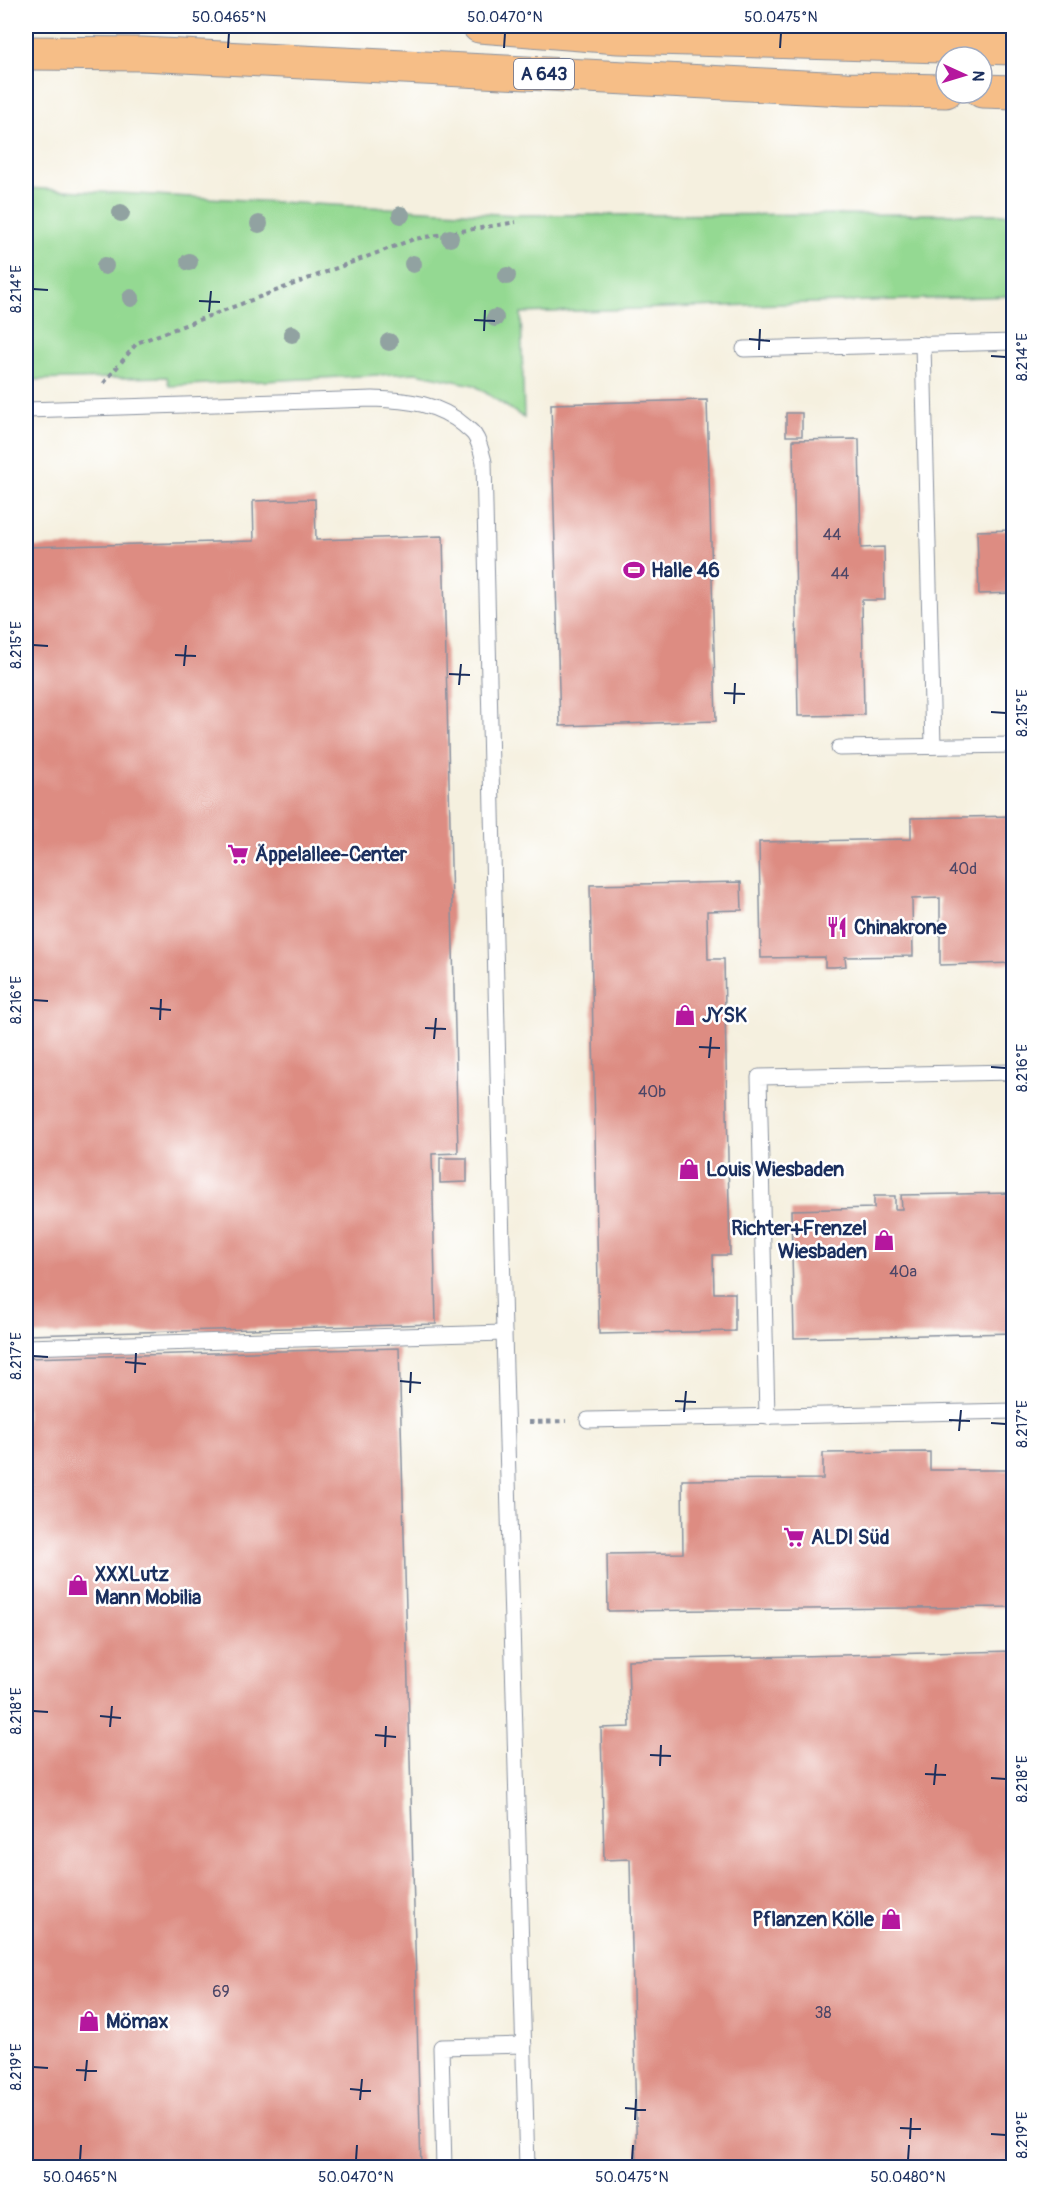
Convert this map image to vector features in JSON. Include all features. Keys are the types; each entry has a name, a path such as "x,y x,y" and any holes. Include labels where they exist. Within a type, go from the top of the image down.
{"highway":[{"name":"A 643","path":"479,26 618,37 1014,48"},
{"name":"A 643","path":"26,42 142,54 834,88 934,91"},
{"path":"26,53 142,54"},
{"path":"994,91 1014,92"}],"lane":[{"path":"744,349 1014,342"},
{"path":"922,344 933,746"},
{"path":"26,410 401,399 425,404 455,417 475,436 484,462 504,1333 527,2168"},
{"path":"839,748 1014,745"},
{"path":"767,1417 759,1077 1014,1072"},
{"path":"26,1347 504,1333"},
{"path":"588,1420 1014,1411"},
{"path":"444,2168 441,2047 524,2045"}],"path":[{"path":"100,407 104,382 137,343 414,238 516,222"}],"green space":[{"path":"26,188 516,215 1013,214 1013,296 521,313 524,418 474,385 416,373 169,386 167,377 26,380"}],"building":[{"name":"Halle 46","path":"707,400 716,721 560,726 551,404"},
{"path":"786,413 802,413 802,436 786,436"},
{"path":"859,439 861,548 884,547 885,600 862,600 864,715 798,716 793,440"},
{"name":"Äppelallee-Center","path":"315,499 316,540 443,536 458,1153 432,1154 436,1324 26,1335 26,547 254,541 253,501"},
{"path":"1014,530 1014,593 979,594 977,531"},
{"path":"1014,816 1014,963 940,965 940,898 912,899 913,956 845,957 846,966 834,967 825,967 825,957 761,958 759,842 911,839 911,818"},
{"path":"741,882 742,910 707,911 708,959 724,959 730,1255 713,1255 714,1293 735,1293 735,1331 599,1334 590,885"},
{"path":"440,1158 467,1158 467,1182 440,1183"},
{"path":"1014,1193 1014,1333 794,1338 791,1210 874,1208 874,1196 895,1196 895,1209 902,1209 901,1195"},
{"path":"399,1348 421,2168 26,2168 26,1358"},
{"path":"930,1452 930,1470 1011,1470 1012,1607 608,1611 607,1554 683,1553 682,1480 823,1479 823,1453"},
{"path":"1014,1651 1014,2165 914,2168 637,2168 630,1859 604,1860 601,1728 630,1727 628,1660"}],"place":[{"name":"Halle 46","path":"634,570"},
{"name":"Äppelallee-Center","path":"238,854"},
{"name":"Chinakrone","path":"837,927"},
{"name":"JYSK","path":"685,1015"},
{"name":"Louis Wiesbaden","path":"689,1169"},
{"name":"Richter+Frenzel Wiesbaden","path":"884,1240"},
{"name":"ALDI Süd","path":"794,1537"},
{"name":"XXXLutz Mann Mobilia","path":"78,1585"},
{"name":"Pflanzen Kölle","path":"891,1919"},
{"name":"Mömax","path":"89,2021"}]}
